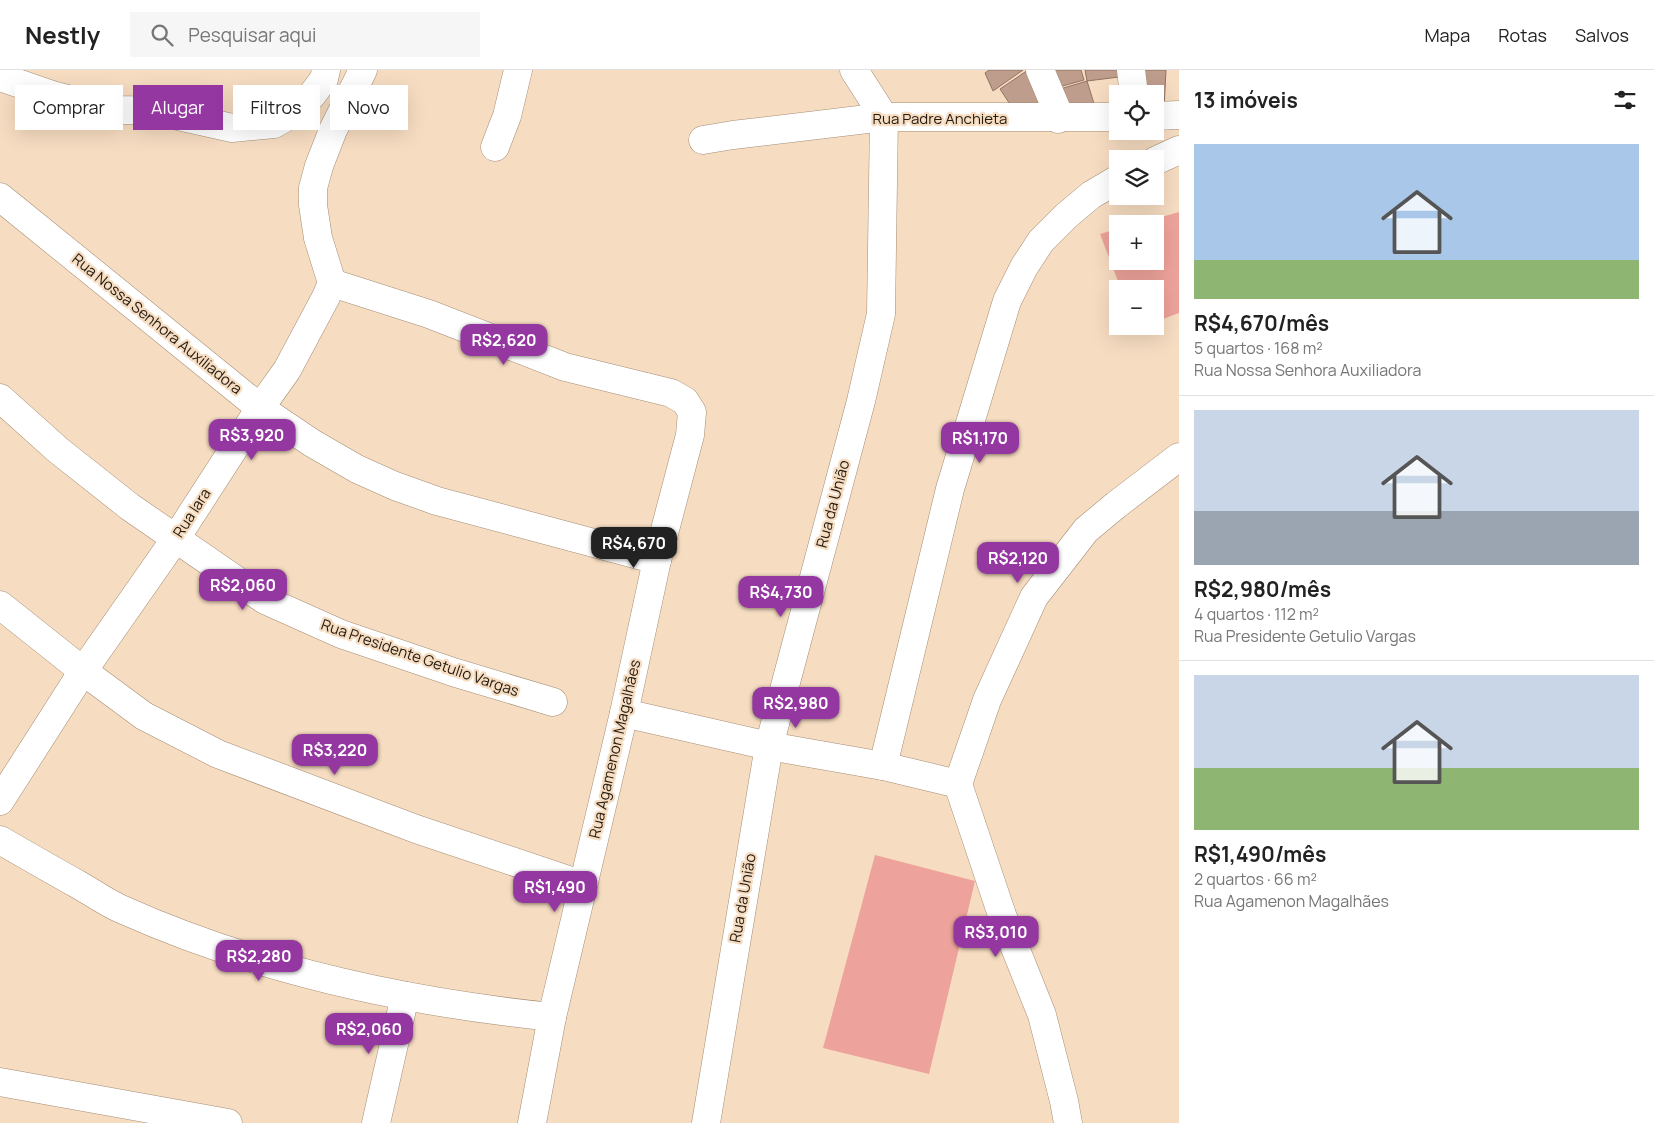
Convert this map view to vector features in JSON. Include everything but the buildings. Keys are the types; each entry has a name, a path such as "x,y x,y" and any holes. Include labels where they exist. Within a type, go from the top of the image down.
{"street":[{"path":"0,77 52,96 88,104 121,110 156,111 232,128 274,124 296,112 312,96 324,79 326,70"},
{"path":"332,283 318,238 313,205 313,188 333,130 363,70"},
{"path":"495,147 506,116 518,70"},
{"path":"854,70 884,117"},
{"path":"1040,70 1056,108 1058,119"},
{"path":"1131,70 1133,85"},
{"path":"1164,116 1179,115"},
{"name":"Rua Padre Anchieta","path":"703,140 884,117 1109,118"},
{"name":"Rua da União","path":"706,1123 769,746 860,401 881,314 884,117"},
{"path":"1164,157 1179,150"},
{"path":"883,766 950,489 1007,301 1024,267 1041,241 1091,195 1109,184"},
{"name":"Rua Nossa Senhora Auxiliadora","path":"0,197 260,408 312,443 357,469 395,486 437,501 657,560"},
{"name":"Rua Iara","path":"0,801 83,672 176,538 260,408 287,370 332,283"},
{"name":"Rua Agamenon Magalhães","path":"332,283 429,314 565,366 670,393 680,397 692,412 690,435 657,560 624,713 552,1016 532,1123"},
{"name":"Rua Presidente Getulio Vargas","path":"0,398 58,450 130,507 264,600 340,634 453,672 553,702"},
{"path":"1068,1123 1042,1015 1002,915 958,784 987,700 1034,597 1086,530 1179,457"},
{"path":"0,605 83,672 144,716 218,754 416,830 583,885"},
{"path":"624,713 769,746 883,766 958,784"},
{"path":"0,840 119,908 188,938 306,974 405,996 495,1011 552,1016"},
{"path":"376,1123 405,996"},
{"path":"0,1082 228,1123"}],"shaded area":[{"path":"1179,212 1179,313 1164,319 1164,280 1118,280 1114,270 1164,270 1164,216"},
{"path":"1109,231 1109,258 1100,234"},
{"path":"875,855 975,881 929,1074 823,1048"}]}
